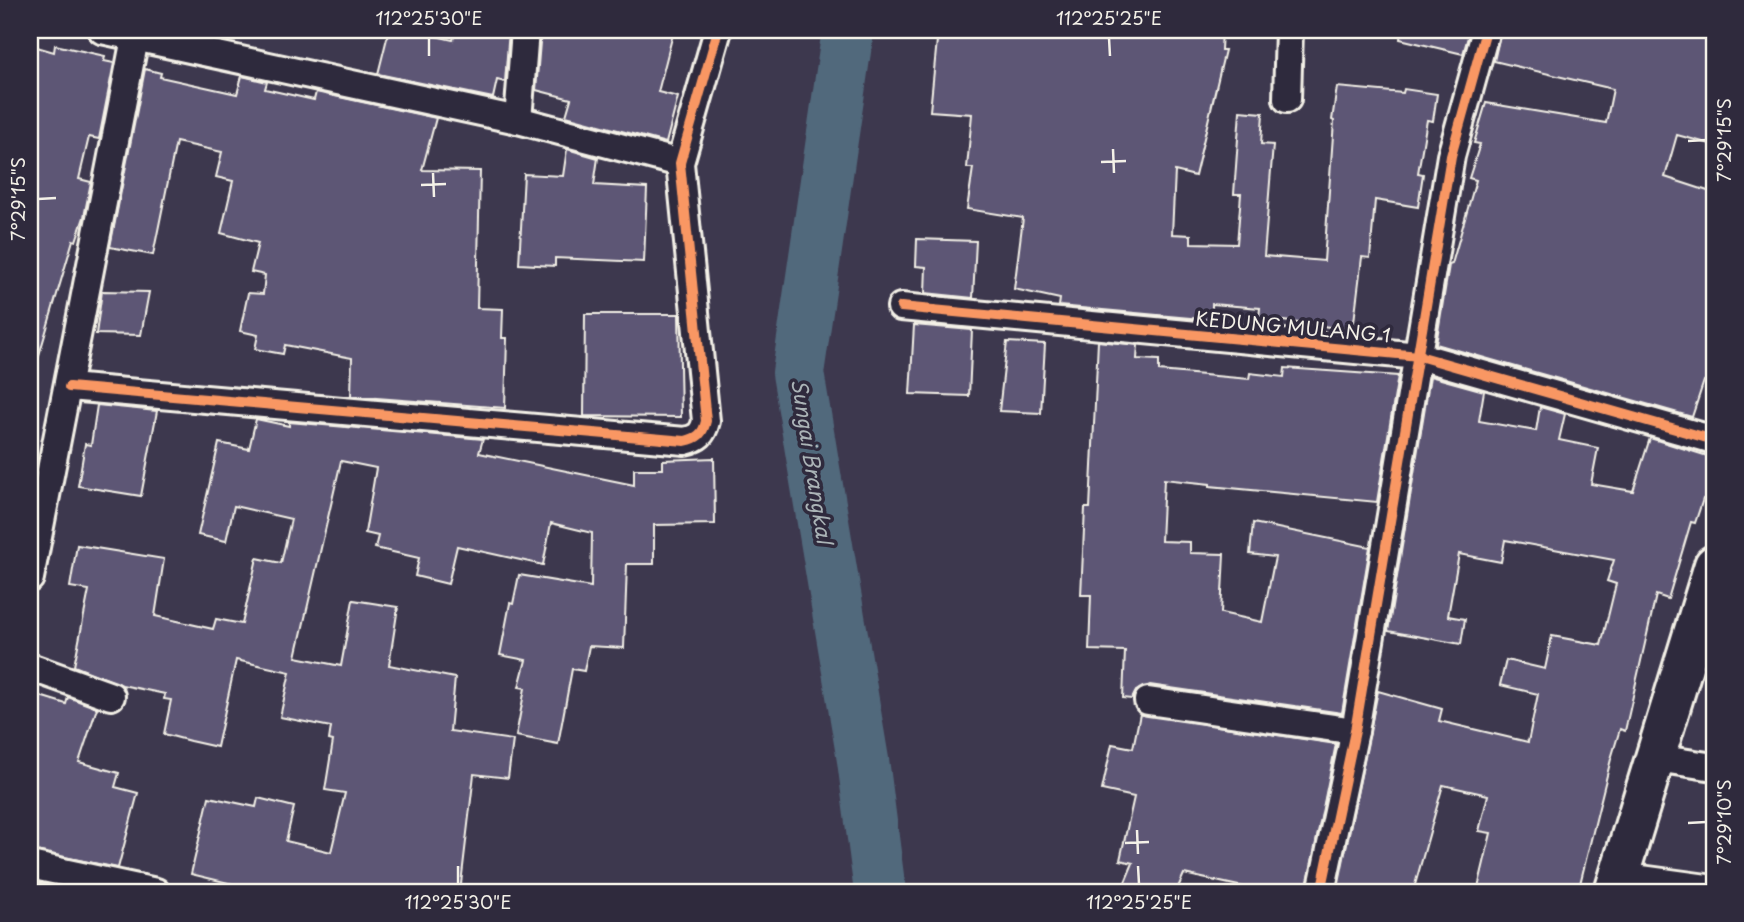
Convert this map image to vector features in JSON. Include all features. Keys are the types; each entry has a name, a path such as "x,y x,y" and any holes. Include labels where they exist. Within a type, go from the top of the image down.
{"main road":[{"path":"1616,884 1714,565"}],"street":[{"path":"102,30 518,120 680,163"},
{"path":"518,120 525,30"},
{"path":"69,387 671,440 695,439 704,431 706,421 680,163 718,30"},
{"path":"1287,99 1289,30"},
{"path":"1321,892 1355,731 1451,156 1486,30"},
{"path":"30,578 135,38"},
{"name":"KEDUNG MULANG 1","path":"901,307 1419,356 1714,440"},
{"path":"30,667 111,696"},
{"path":"1148,701 1355,731"},
{"path":"1656,758 1714,766"},
{"path":"30,865 142,891"},
{"path":"1616,884 1714,889"}],"building":[{"path":"389,30 410,30 453,40 456,30 509,30 505,82 497,80 493,98 378,74"},
{"path":"541,30 674,30 658,92 678,97 666,143 566,116 571,99 536,90"},
{"path":"938,30 1042,30 1136,35 1136,30 1222,30 1221,50 1225,50 1195,176 1175,171 1172,234 1191,235 1191,243 1237,244 1241,194 1234,194 1240,111 1263,113 1261,144 1273,145 1264,256 1324,261 1332,120 1337,87 1403,93 1404,89 1437,94 1433,121 1427,120 1418,173 1423,174 1418,207 1375,200 1370,258 1362,257 1353,330 1259,318 1260,308 1212,304 1212,320 1059,306 1060,299 1014,289 1023,218 967,209 973,168 967,168 972,114 930,111"},
{"path":"1401,30 1470,30 1463,54 1400,39"},
{"path":"1501,30 1714,30 1714,145 1677,135 1665,177 1714,193 1714,370 1710,383 1704,381 1692,417 1436,344 1449,265 1452,264 1476,180 1469,178 1480,144 1474,143 1486,103 1606,123 1613,89 1494,61"},
{"path":"30,45 54,52 55,45 105,56 104,61 114,63 99,139 89,137 79,179 91,182 84,217 76,241 73,240 37,362 30,361"},
{"path":"145,69 161,73 160,77 237,94 242,76 267,82 265,89 314,100 316,92 436,118 422,170 480,171 477,308 503,309 502,338 507,338 505,408 351,396 352,358 285,345 283,354 255,349 258,335 240,331 248,293 263,294 265,275 251,272 258,243 221,233 233,181 216,177 222,152 176,142 153,255 110,247"},
{"path":"567,149 598,158 594,185 647,188 644,262 555,258 555,266 519,264 524,174 563,176"},
{"path":"917,239 976,241 973,298 925,293 926,267 916,266"},
{"path":"102,291 149,292 141,335 96,334"},
{"path":"585,314 679,314 681,417 584,416"},
{"path":"914,325 972,330 969,396 910,394"},
{"path":"1098,341 1138,345 1137,359 1159,360 1159,371 1249,379 1250,373 1284,377 1285,368 1398,376 1377,502 1164,479 1161,541 1190,542 1190,553 1224,554 1221,613 1262,622 1275,557 1250,554 1253,523 1370,547 1342,713 1150,685 1136,691 1132,699 1123,698 1125,651 1089,650 1091,595 1081,595 1085,508 1090,508"},
{"path":"1007,342 1045,344 1041,413 999,411"},
{"path":"1430,376 1484,391 1479,421 1536,431 1540,407 1565,414 1559,440 1598,448 1591,484 1633,491 1650,438 1714,458 1714,474 1707,500 1703,499 1695,523 1691,522 1668,599 1656,595 1625,731 1620,729 1611,759 1578,892 1477,892 1491,833 1479,831 1488,795 1443,785 1413,892 1337,892 1378,691 1442,709 1439,721 1528,742 1538,694 1500,685 1506,660 1545,669 1552,636 1601,645 1616,584 1607,581 1614,560 1505,540 1501,562 1459,554 1448,616 1465,619 1461,644 1388,631"},
{"path":"97,405 157,411 141,496 78,486 85,444 91,445"},
{"path":"256,419 289,426 289,422 483,439 479,453 634,485 634,469 663,469 663,460 714,458 715,524 654,525 654,564 627,564 624,648 589,646 584,671 572,669 558,744 516,736 525,688 519,687 526,660 500,655 510,603 513,604 519,575 591,587 592,533 551,523 543,565 457,546 448,584 415,576 419,558 375,548 378,536 365,533 376,468 341,461 296,657 341,666 353,600 398,607 389,665 455,678 450,731 513,740 508,778 474,774 460,892 266,892 191,874 209,797 256,807 258,798 294,807 286,841 331,852 345,793 325,790 333,741 329,740 331,727 280,717 290,672 236,660 217,747 190,741 164,734 171,700 164,699 165,694 122,685 74,666 89,590 70,587 77,545 164,559 155,616 213,629 216,619 242,624 257,558 281,563 291,519 234,506 226,541 198,535 219,443 249,449"},
{"path":"30,693 66,704 68,697 97,708 79,762 119,773 115,787 138,793 118,868 30,850"},
{"path":"1140,714 1336,744 1306,892 1266,892 1184,874 1176,892 1121,892 1133,863 1120,860 1134,797 1102,790 1112,744 1133,748"},
{"path":"30,881 82,892 30,892"}],"waterway":[{"name":"Sungai Brangkal","path":"848,30 798,373 863,760 880,892"}],"cycle path":[{"path":"69,387 685,441 697,437 706,421 680,163 718,30"},
{"path":"1321,892 1355,731 1451,156 1486,30"},
{"path":"901,307 1419,356 1714,440"}]}
